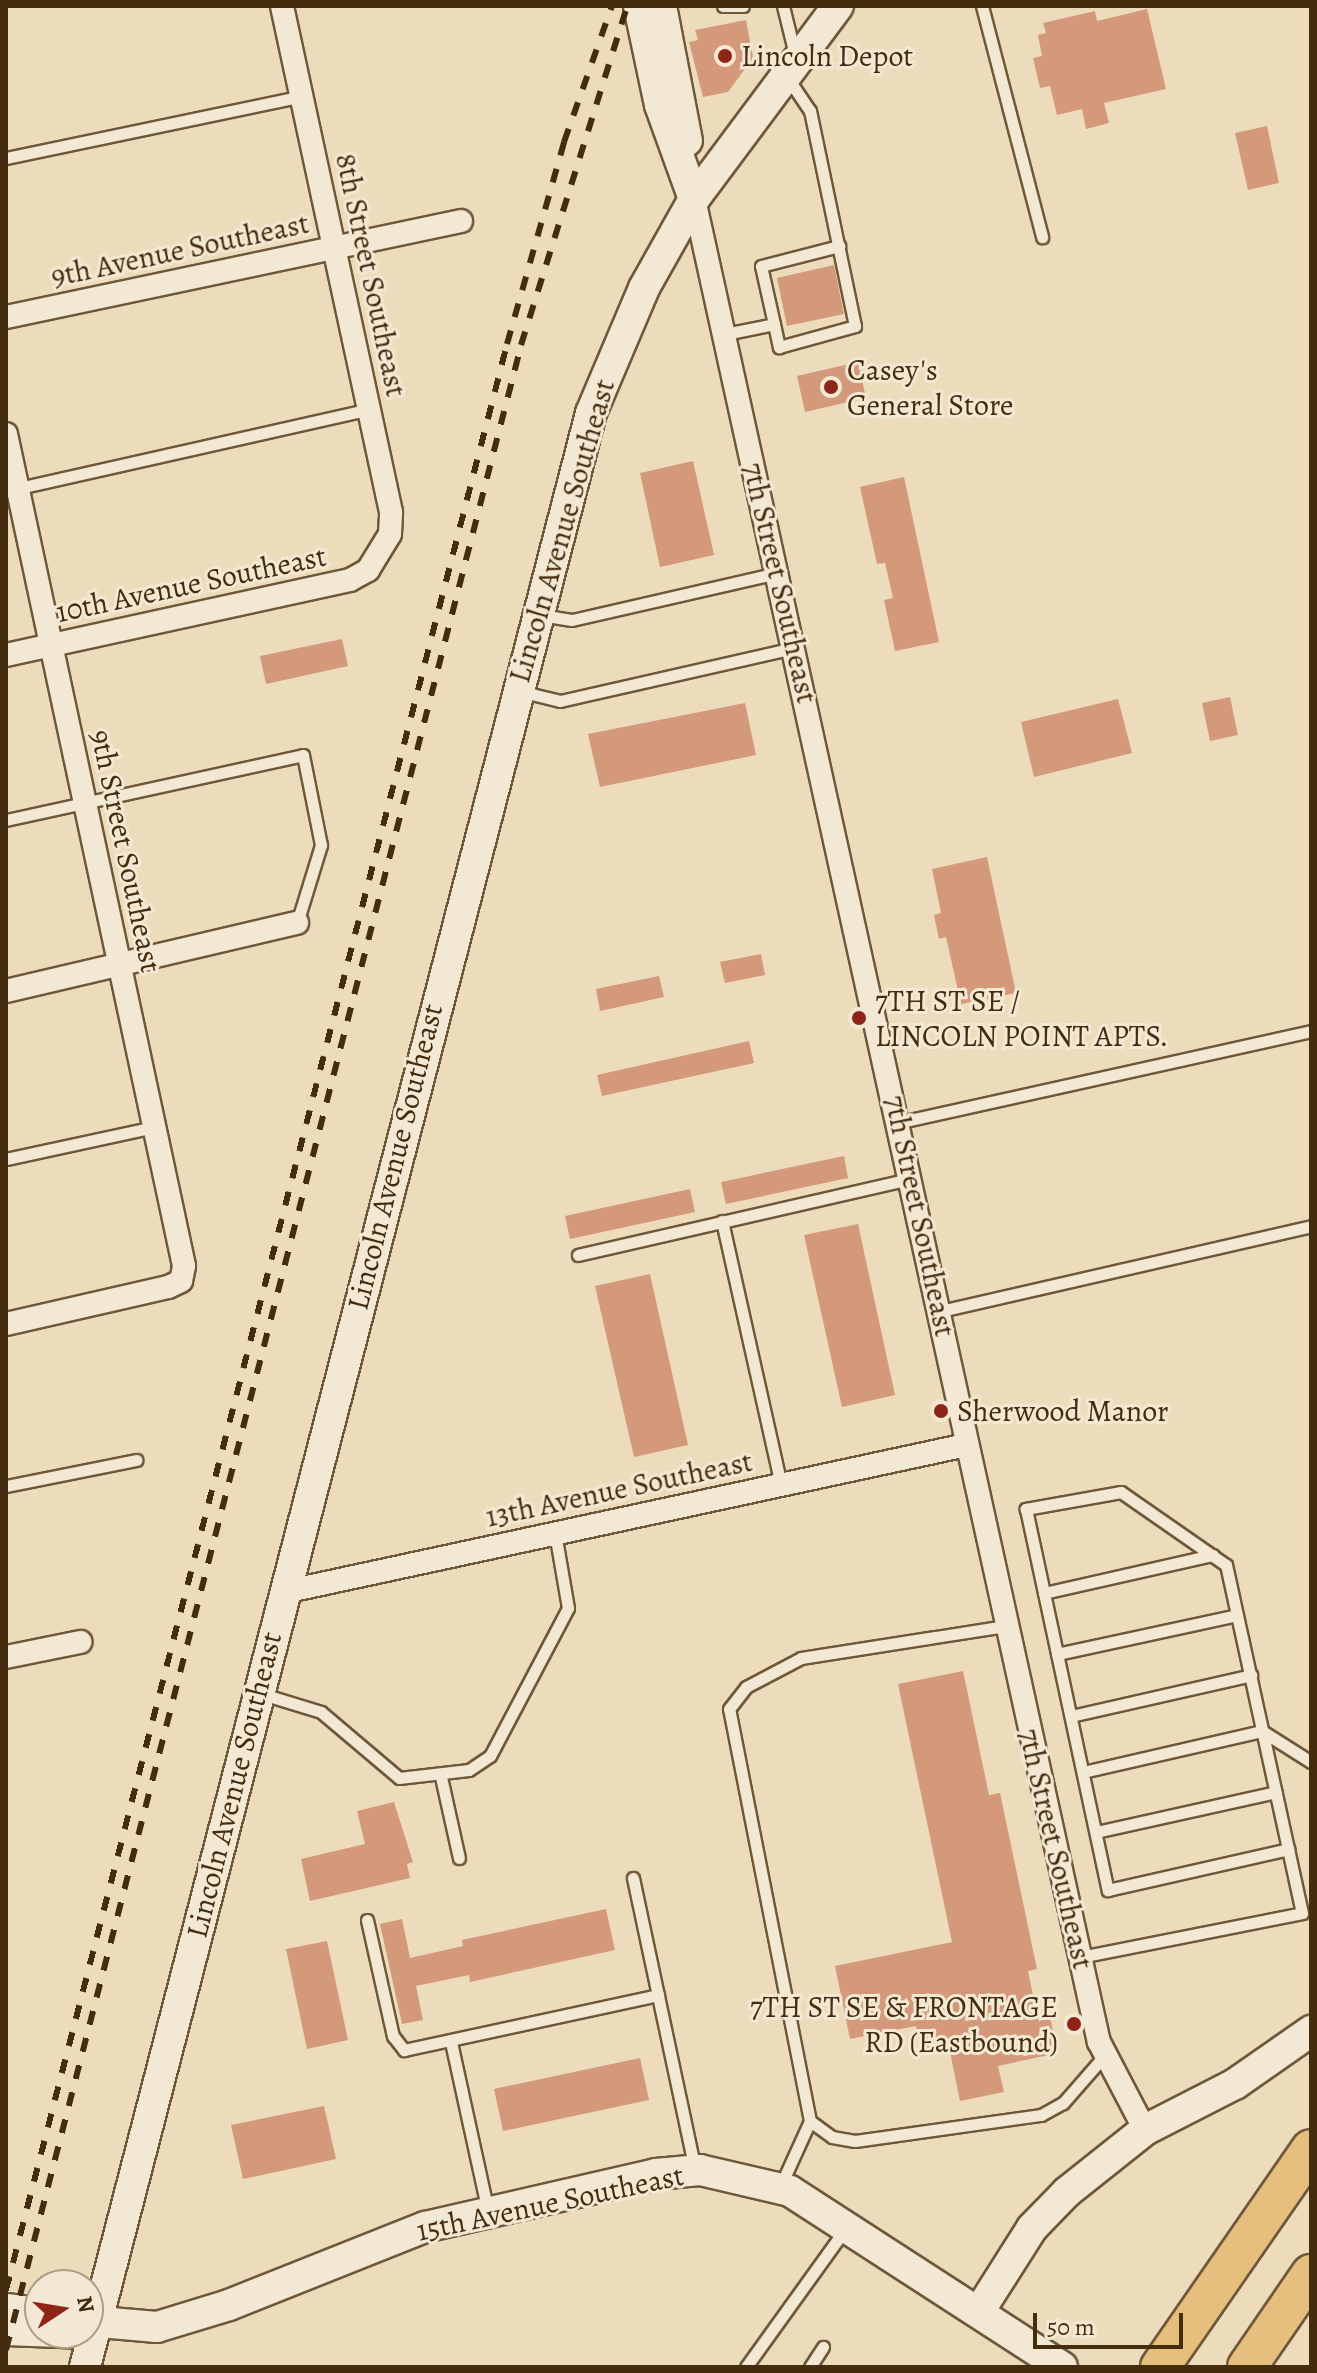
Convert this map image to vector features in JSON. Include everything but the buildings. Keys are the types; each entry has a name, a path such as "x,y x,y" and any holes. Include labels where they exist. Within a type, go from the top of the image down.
{"highway":[{"path":"1160,2367 1311,2149"},
{"path":"1247,2367 1311,2274"}],"street":[{"name":"8th Street Southeast","path":"282,6 391,512 380,555"},
{"name":"7th Street Southeast","path":"639,6 660,105 694,199"},
{"name":"7th Street Southeast","path":"661,6 694,199 901,1122 966,1445 1080,1957 1105,2055 1145,2130"},
{"name":"Lincoln Avenue Southeast","path":"104,2272 258,1693 515,690 591,413 644,288 694,199 838,6"},
{"name":"9th Avenue Southeast","path":"6,317 461,221"},
{"name":"9th Street Southeast","path":"6,434 12,489 52,645 184,1266 181,1281 6,1324"},
{"name":"10th Avenue Southeast","path":"6,655 350,580 380,555"},
{"path":"6,991 297,923"},
{"name":"13th Avenue Southeast","path":"284,1592 966,1445"},
{"path":"6,1657 80,1642"},
{"path":"980,2310 1032,2228 1145,2130 1235,2084 1311,2031"},
{"name":"15th Avenue Southeast","path":"104,2328 157,2327 229,2305 425,2227 656,2174 695,2171 780,2188 848,2226 980,2310 1062,2367"}],"lane":[{"path":"723,6 743,6"},
{"path":"783,6 791,67 810,111 839,246 855,326 779,347 761,266 839,246"},
{"path":"982,6 1042,237"},
{"path":"6,158 302,96"},
{"path":"725,334 774,324"},
{"path":"12,489 370,409"},
{"path":"535,614 572,620 778,573"},
{"path":"515,690 560,701 795,648"},
{"path":"6,820 303,755 321,845 297,923"},
{"path":"901,1122 1311,1031"},
{"path":"6,1159 154,1127"},
{"path":"578,1255 913,1177"},
{"path":"722,1221 781,1485"},
{"path":"941,1311 1311,1226"},
{"path":"6,1486 136,1460"},
{"path":"1080,1957 1306,1911 1288,1849 1226,1565 1121,1492 1026,1509 1108,1890 1288,1849"},
{"path":"258,1693 321,1712 399,1778 441,1777 490,1756 568,1608 555,1533"},
{"path":"1044,1593 1213,1555"},
{"path":"1057,1654 1237,1615"},
{"path":"780,2188 810,2121 729,1709 746,1687 801,1658 1006,1626"},
{"path":"1071,1716 1251,1675"},
{"path":"1083,1772 1262,1731 1311,1762"},
{"path":"441,1777 459,1858"},
{"path":"1096,1832 1276,1792"},
{"path":"633,1878 695,2171"},
{"path":"367,1920 397,2047 451,2042 658,1995"},
{"path":"451,2042 488,2212"},
{"path":"810,2121 832,2137 855,2141 1041,2115 1063,2103 1105,2055"},
{"path":"746,2367 848,2226"},
{"path":"810,2367 823,2347 823,2367"}],"railway":[{"path":"6,2290 507,344 564,142 612,6"},
{"path":"6,2350 521,345 627,6"}],"place":[{"name":"Lincoln Depot","path":"725,56"},
{"name":"Casey's General Store","path":"831,387"},
{"name":"7TH ST SE / LINCOLN POINT APTS.","path":"859,1018"},
{"name":"Sherwood Manor","path":"941,1411"},
{"name":"7TH ST SE & FRONTAGE RD (Eastbound)","path":"1074,2024"}]}
